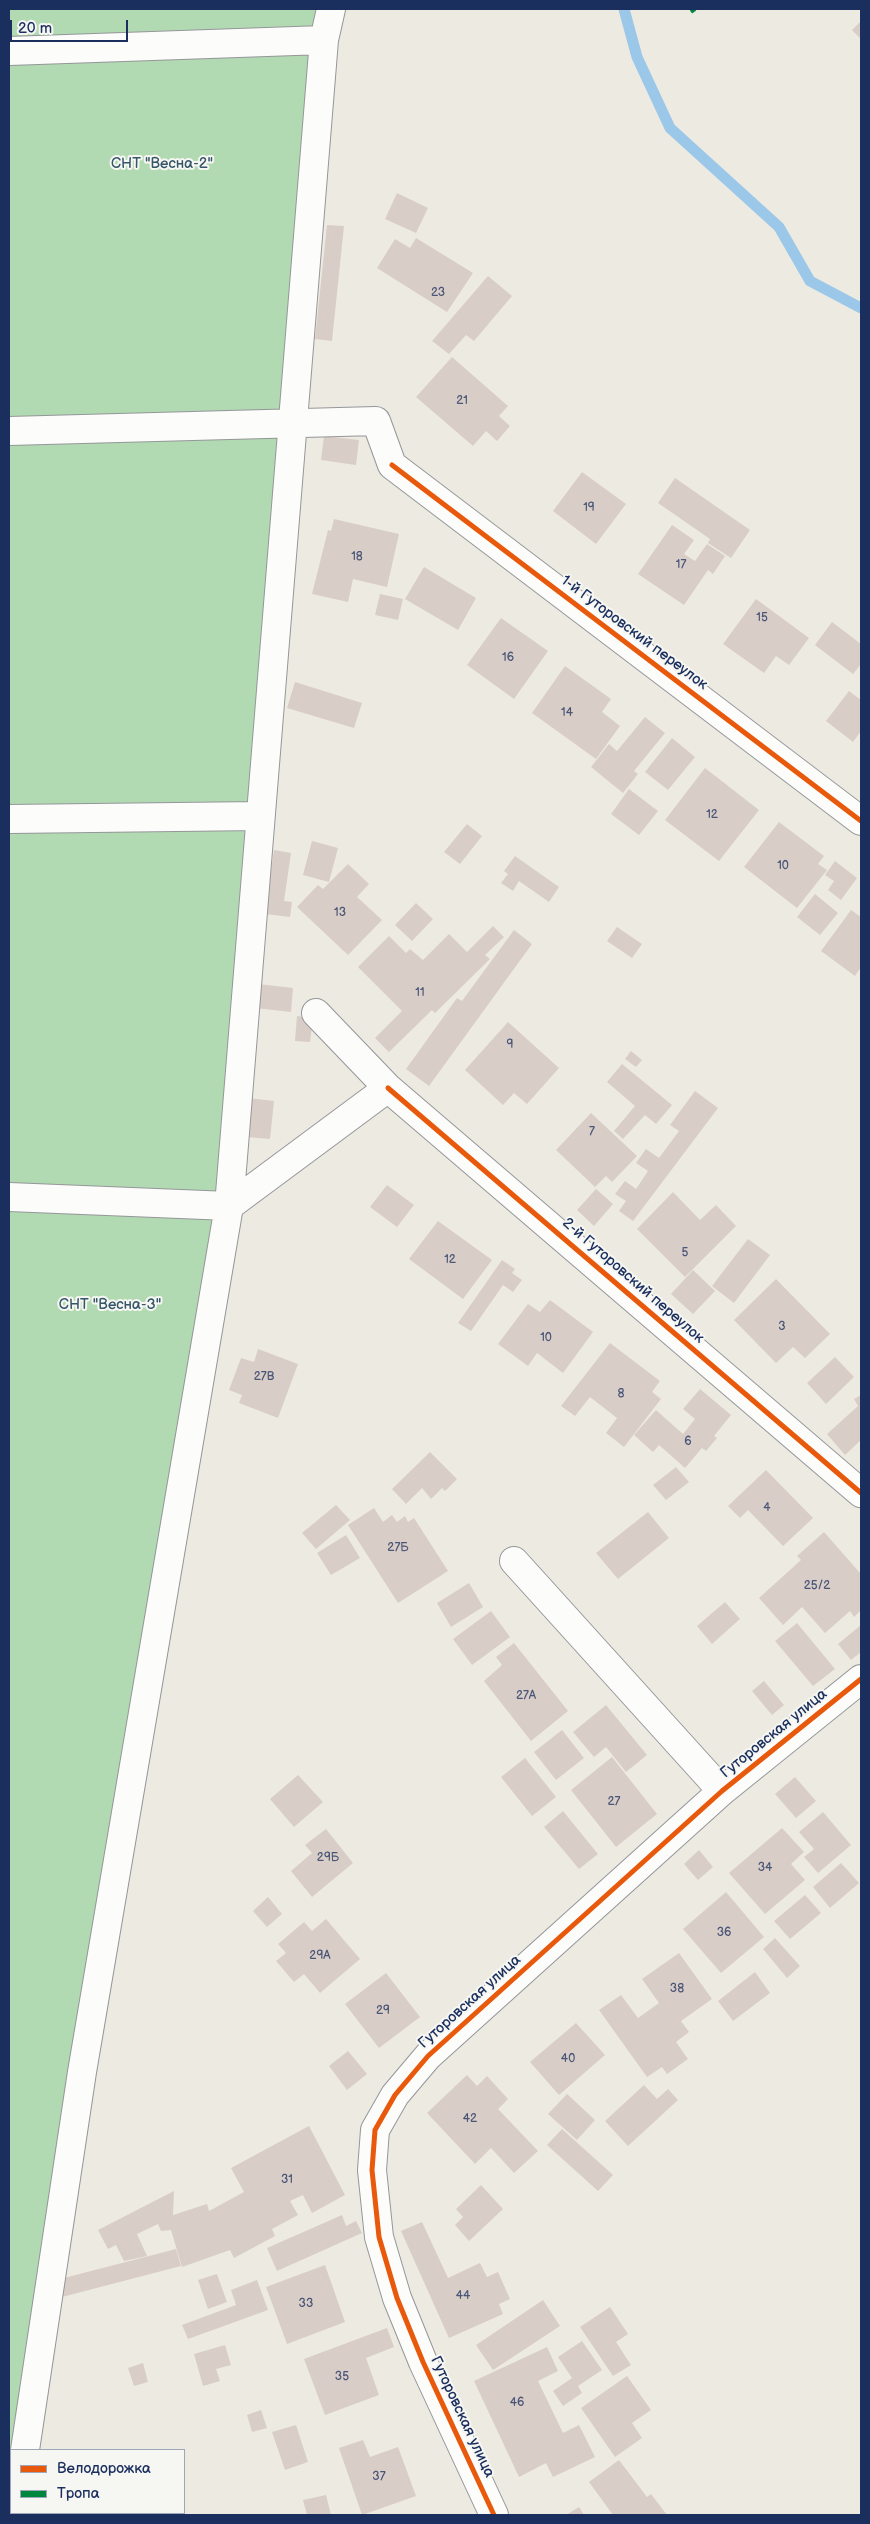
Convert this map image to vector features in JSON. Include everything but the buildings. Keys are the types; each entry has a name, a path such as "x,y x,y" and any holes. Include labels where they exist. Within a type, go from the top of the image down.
{"street":[{"path":"25,2449 82,2072 229,1206 324,40 331,9"},
{"path":"9,51 324,40"},
{"name":"1-й Гуторовский переулок","path":"293,423 376,420 392,465 861,821"},
{"path":"9,431 293,423"},
{"path":"9,819 260,816"},
{"name":"2-й Гуторовский переулок","path":"316,1013 388,1088 861,1493"},
{"path":"9,1197 229,1206 388,1088"},
{"path":"514,1562 722,1791"},
{"name":"Гуторовская улица","path":"494,2515 423,2362 397,2298 379,2236 372,2170 376,2130 395,2095 428,2056 722,1791 861,1679"}],"green space":[{"name":"СНТ \"Весна-2\"","path":"9,9 331,9 229,1205 36,2449 10,2449 9,2515"}],"waterway":[{"path":"624,9 637,57 670,128 779,227 810,281 861,308"}],"marked path":[{"path":"691,12 695,9"}],"cycle path":[{"path":"392,465 861,821"},
{"path":"388,1088 861,1493"},
{"path":"494,2515 423,2362 397,2298 379,2237 372,2170 375,2130 395,2095 428,2056 722,1791 861,1679"}],"park label":[{"name":"СНТ \"Весна-3\"","path":"110,1305"}]}
